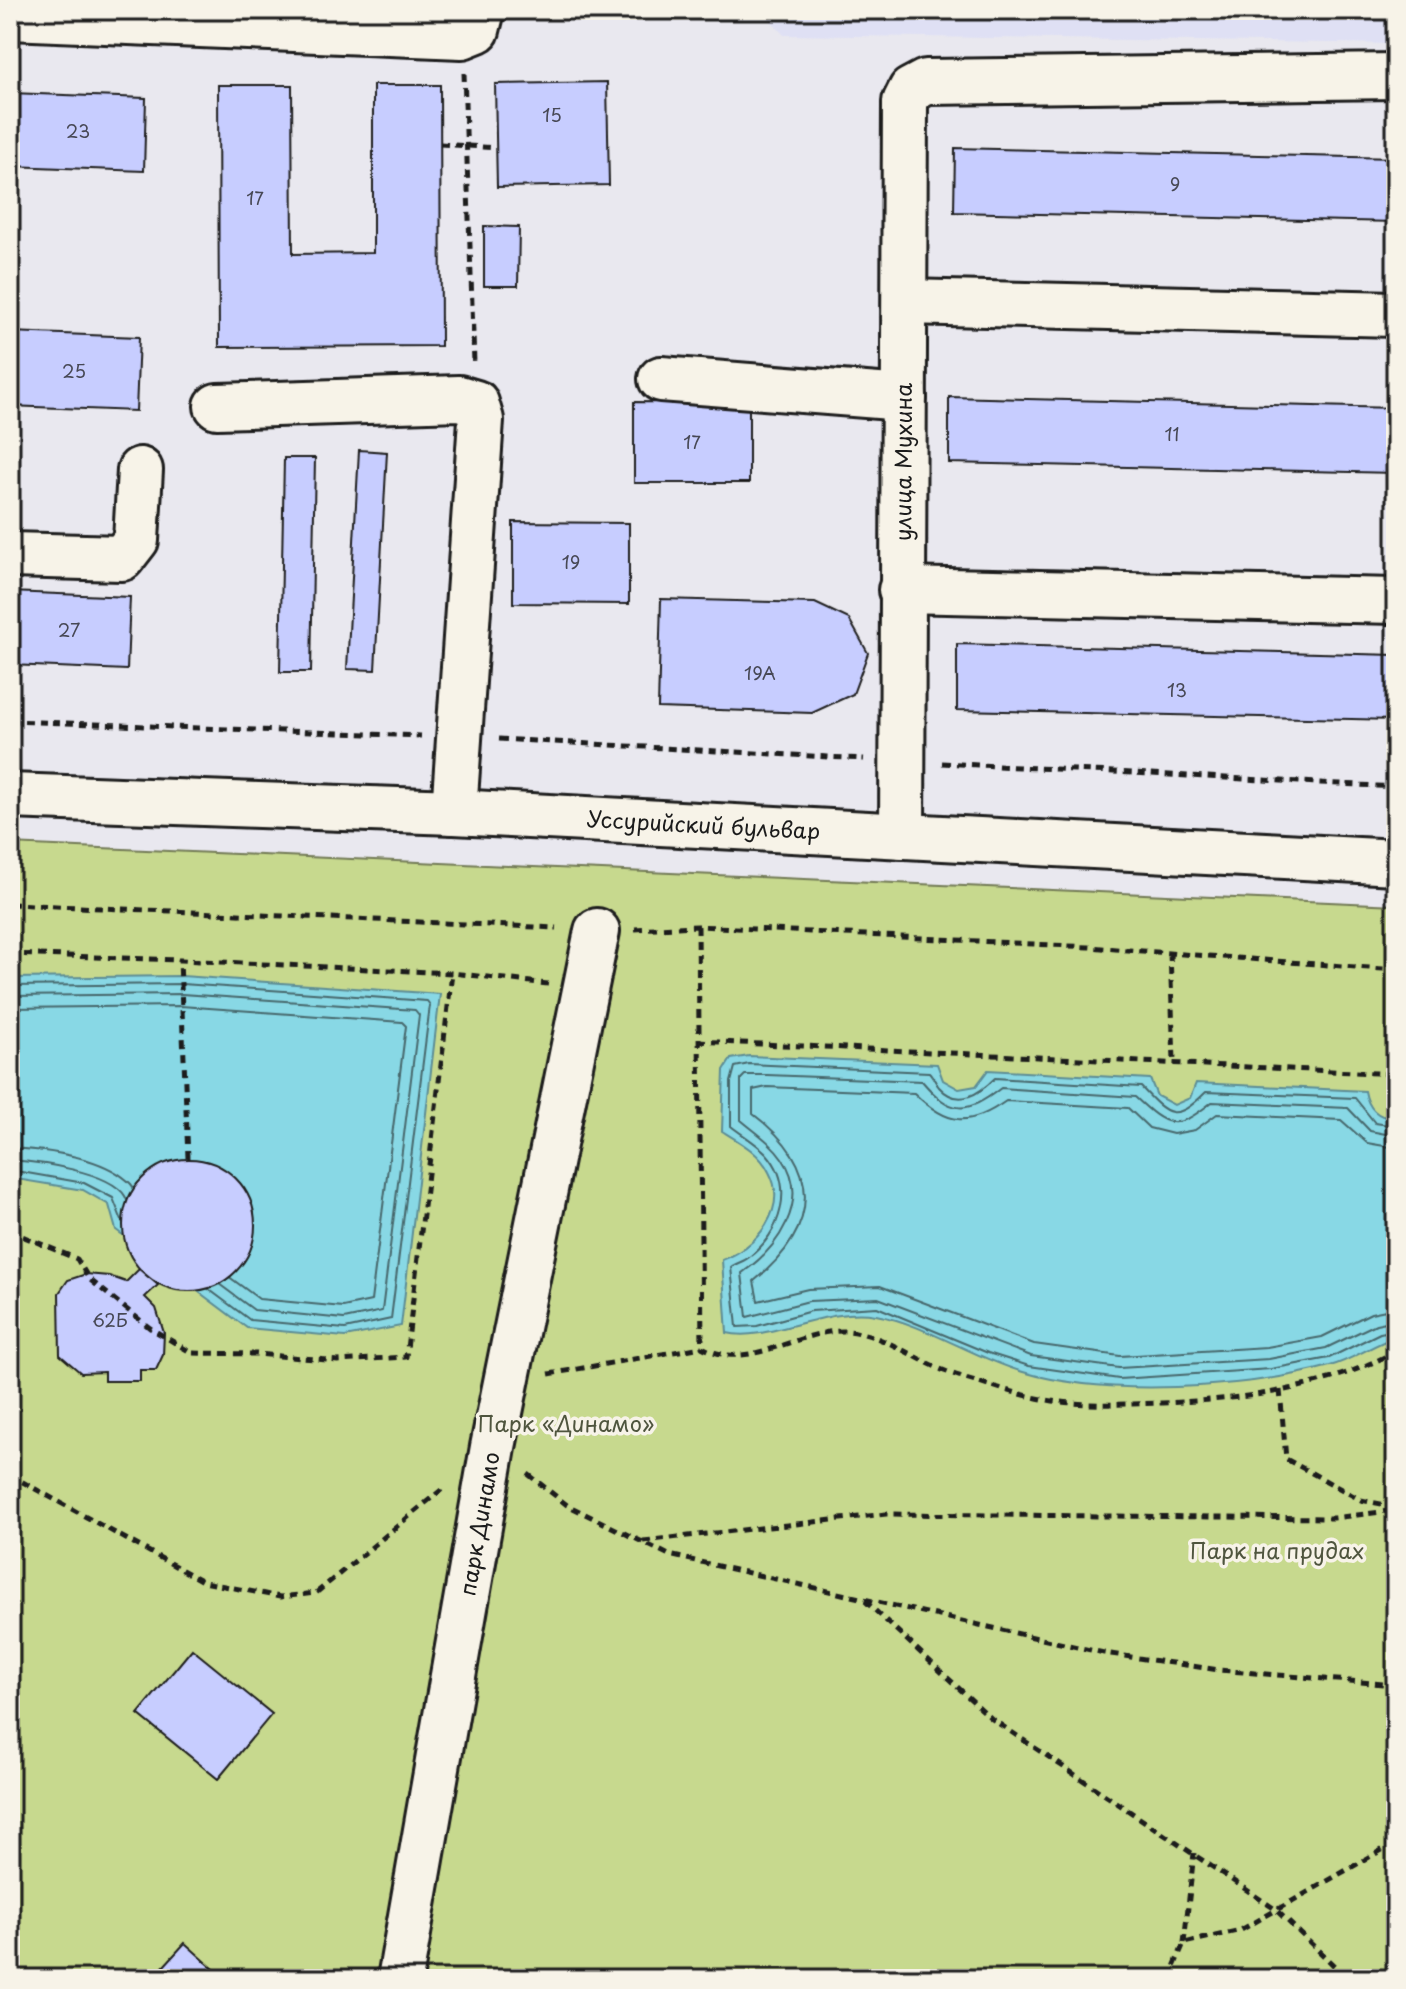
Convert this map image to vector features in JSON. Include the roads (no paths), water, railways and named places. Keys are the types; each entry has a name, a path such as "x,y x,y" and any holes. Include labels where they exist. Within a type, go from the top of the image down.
{"street":[{"path":"10,17 472,23"},
{"name":"улица Мухина","path":"902,836 905,102 911,90 926,82 1396,76"},
{"path":"906,302 1396,314"},
{"path":"661,379 904,398"},
{"path":"217,406 459,398 476,403 481,420 454,812"},
{"path":"10,555 122,558 136,540 140,470"},
{"path":"901,590 1396,601"},
{"name":"Уссурийский бульвар","path":"10,796 454,812 1396,862"},
{"name":"парк Динамо","path":"400,1979 493,1447 597,931"}],"water":[{"path":"182,976 440,994 401,1326 345,1337 247,1328 116,1230 109,1205 83,1190 10,1178 10,978"},
{"path":"749,1056 937,1064 943,1080 959,1089 976,1086 988,1070 1150,1079 1157,1096 1174,1105 1190,1098 1196,1083 1365,1091 1375,1111 1384,1117 1396,1118 1396,1337 1338,1363 1296,1374 1218,1385 1134,1387 1057,1380 1023,1372 913,1326 876,1315 837,1315 760,1333 727,1333 722,1260 757,1237 772,1213 775,1200 774,1186 765,1165 749,1148 722,1131 724,1070 731,1059"}],"park label":[{"name":"Парк «Динамо»","path":"566,1424"},
{"name":"Парк на прудах","path":"1277,1551"}]}
